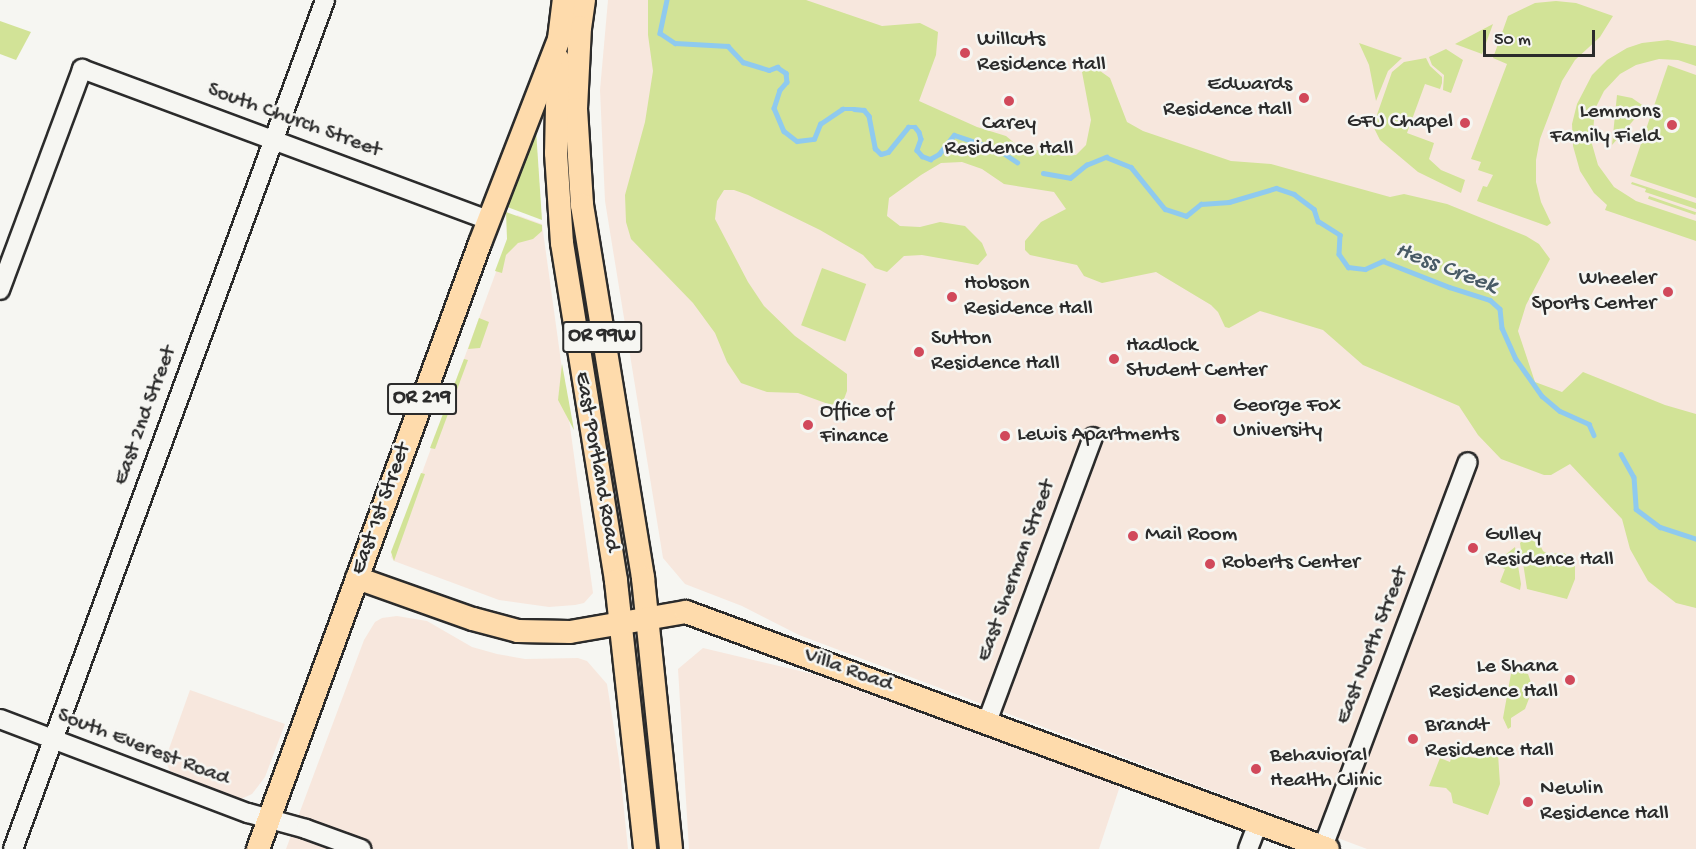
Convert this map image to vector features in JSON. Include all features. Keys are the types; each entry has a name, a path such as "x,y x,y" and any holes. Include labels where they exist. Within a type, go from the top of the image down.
{"main road":[{"name":"East 1st Street","path":"258,849 489,220 559,39 564,0"},
{"name":"East Portland Road","path":"584,0 578,56 576,133 582,205 647,616 671,849"},
{"name":"East Portland Road","path":"559,39 556,153 562,243 621,622 645,849"},
{"name":"Villa Road","path":"357,578 473,619 518,631 570,632 647,616 686,612 1326,848"}],"street":[{"name":"East 2nd Street","path":"14,849 326,0"},
{"name":"South Church Street","path":"0,290 82,69 489,220"},
{"name":"East Sherman Street","path":"987,722 1093,437"},
{"name":"East North Street","path":"1326,848 1468,462"},
{"name":"South Everest Road","path":"0,719 248,813 362,849"},
{"path":"1248,849 1258,822"}],"shaded area":[{"name":"George Fox University","path":"608,0 1696,0 1696,849 1367,849 799,635 742,606 685,584 663,558 605,201 600,90"},
{"path":"517,215 542,224 593,593 584,603 575,605 549,607 499,600 394,561 391,557"},
{"path":"397,616 427,621 472,647 497,654 525,659 578,658 587,661 607,684 619,760 628,849 286,849 364,640 375,622 382,618"},
{"path":"703,648 813,674 1120,786 1099,849 689,849 678,669"},
{"path":"190,690 285,724 265,777 252,794 241,799 170,771 165,760"}],"green space":[{"path":"648,0 806,0 882,26 920,23 938,32 936,55 919,101 977,127 1006,136 1018,146 1063,156 1076,155 1086,145 1091,120 1082,72 1093,66 1110,78 1127,122 1143,131 1231,161 1271,164 1390,197 1404,194 1447,204 1526,236 1539,244 1550,259 1526,305 1518,331 1535,382 1562,392 1583,372 1665,405 1696,414 1696,608 1676,603 1648,581 1630,549 1622,519 1570,464 1551,475 1544,475 1501,459 1478,435 1459,406 1363,365 1323,330 1260,311 1229,328 1225,327 1218,312 1211,305 1156,272 1102,283 1084,276 1077,265 1030,255 1025,250 1025,241 1041,222 1066,209 1054,192 1004,184 982,169 962,162 941,163 889,198 887,216 900,226 920,227 940,222 965,226 982,243 987,255 978,265 922,255 904,256 887,272 875,268 863,255 820,230 748,195 734,190 724,190 717,201 715,219 748,282 764,306 795,336 847,374 847,391 844,399 831,405 798,393 767,392 741,383 727,362 715,333 693,303 631,239 626,222 625,195 645,122 653,71 648,35"},
{"path":"1556,1 1576,3 1613,16 1600,37 1575,60 1562,81 1540,139 1536,160 1536,182 1541,202 1551,223 1547,226 1477,201 1483,186 1487,187 1493,175 1478,170 1481,162 1471,159 1507,64 1493,58 1508,16 1535,3"},
{"path":"0,21 31,32 16,60 0,54"},
{"path":"1493,24 1482,54 1455,44"},
{"path":"1668,40 1696,46 1696,66 1678,60 1659,59 1636,65 1620,74 1604,91 1595,109 1592,144 1598,165 1614,187 1636,201 1696,221 1696,241 1605,210 1607,205 1594,193 1580,171 1573,146 1572,124 1577,104 1592,75 1607,60 1627,48 1642,43"},
{"path":"1359,43 1402,58 1388,71 1376,101 1369,65"},
{"path":"1446,49 1463,60 1451,93 1443,90 1444,75 1432,65 1429,57"},
{"path":"1426,58 1430,66 1442,77 1442,83 1440,89 1425,84 1407,133 1434,143 1429,159 1441,170 1465,180 1461,193 1418,172 1380,140 1373,126 1392,72 1404,62"},
{"name":"Lemmons Family Field","path":"1668,65 1696,75 1696,198 1630,176"},
{"path":"1617,95 1632,98 1645,107 1612,145"},
{"path":"534,130 536,130 542,220 502,205"},
{"path":"1632,182 1696,203 1696,209 1645,192 1646,189 1631,184"},
{"path":"1649,196 1696,212 1695,215 1648,199"},
{"path":"506,212 542,225 542,231 533,239 518,243 506,255 502,273 495,271 507,239"},
{"path":"822,268 866,284 845,341 801,325"},
{"path":"479,318 489,322 480,348 468,349"},
{"path":"464,359 468,360 435,449 430,448"},
{"path":"562,364 574,430 558,400"},
{"path":"421,473 425,474 394,561 391,552"},
{"path":"1533,531 1543,551 1548,554 1564,553 1575,562 1575,579 1567,599 1527,589 1520,543"},
{"path":"1515,547 1520,590 1500,582 1505,569 1497,566 1499,560"},
{"path":"1512,668 1528,674 1533,688 1525,709 1511,718 1511,727 1508,729 1503,718"},
{"path":"1493,751 1498,754 1500,784 1488,815 1453,803 1451,793 1446,788 1429,786 1440,758 1450,762 1452,755 1476,758"}],"waterway":[{"name":"Hess Creek","path":"667,0 660,33 675,43 728,46 743,62 769,70 777,67 786,73 787,82 780,90 774,108 784,131 797,141 814,139 820,124 842,109 854,109 864,110 869,116 875,148 881,154 888,152 908,127 915,127 921,139 917,150 922,156 930,159 939,154 954,135 999,150 1017,162"},
{"name":"Hess Creek","path":"1043,173 1070,178 1086,165 1106,157 1131,167 1165,209 1186,216 1201,204 1229,202 1276,188 1294,194 1314,209 1318,221 1340,235 1339,254 1348,267 1365,269 1383,261 1449,287 1490,300 1500,309 1502,328 1516,359 1542,396 1560,411 1589,424 1594,435"},
{"name":"Hess Creek","path":"1621,454 1634,477 1636,509 1660,527 1696,539"}],"place":[{"name":"Willcuts Residence Hall","path":"965,53"},
{"name":"Edwards Residence Hall","path":"1304,98"},
{"name":"Carey Residence Hall","path":"1009,101"},
{"name":"GFU Chapel","path":"1465,123"},
{"name":"Lemmons Family Field","path":"1672,125"},
{"name":"Wheeler Sports Center","path":"1668,292"},
{"name":"Hobson Residence Hall","path":"952,297"},
{"name":"Sutton Residence Hall","path":"919,352"},
{"name":"Hadlock Student Center","path":"1114,359"},
{"name":"George Fox University","path":"1221,419"},
{"name":"Office of Finance","path":"808,425"},
{"name":"Lewis Apartments","path":"1005,436"},
{"name":"Mail Room","path":"1133,536"},
{"name":"Gulley Residence Hall","path":"1473,548"},
{"name":"Roberts Center","path":"1210,564"},
{"name":"Le Shana Residence Hall","path":"1570,680"},
{"name":"Brandt Residence Hall","path":"1413,739"},
{"name":"Behavioral Health Clinic","path":"1256,769"},
{"name":"Newlin Residence Hall","path":"1528,802"}]}
